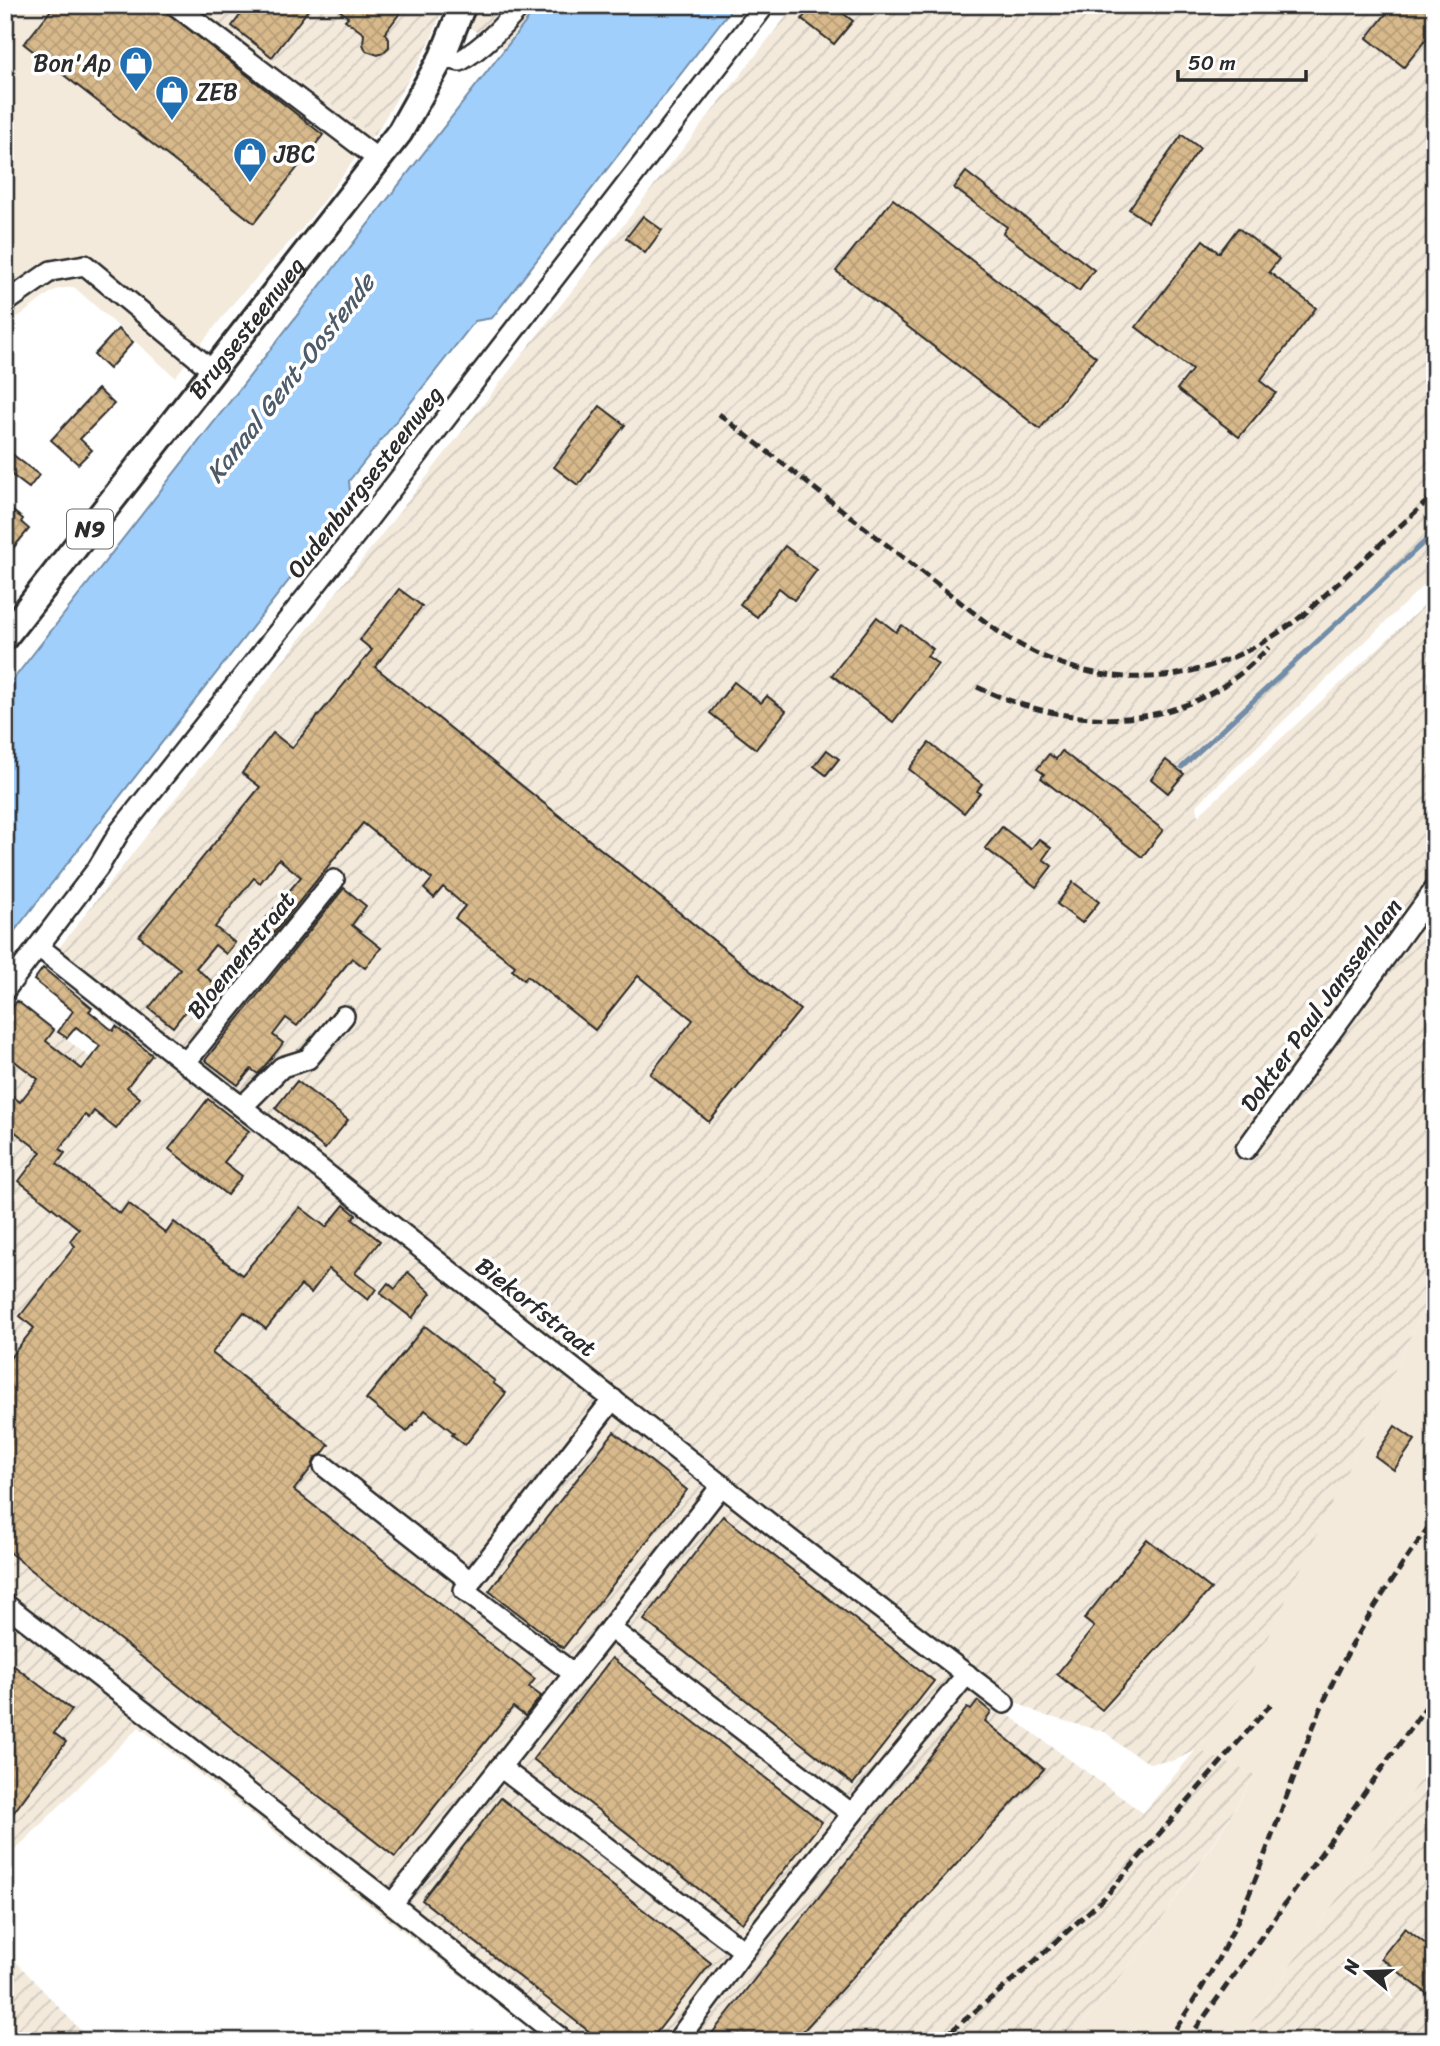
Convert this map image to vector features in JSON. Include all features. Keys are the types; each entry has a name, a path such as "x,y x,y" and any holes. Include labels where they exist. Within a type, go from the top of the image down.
{"main road":[{"name":"Brugsesteenweg","path":"9,623 379,160 418,103 442,57 463,5"}],"street":[{"path":"175,5 379,160"},
{"path":"442,57 460,61 476,51 491,40 522,5"},
{"name":"Oudenburgsesteenweg","path":"5,990 98,868 120,831 369,518 765,5"},
{"path":"5,303 51,271 85,265 131,300 152,322 213,371"},
{"name":"Bloemenstraat","path":"186,1062 334,880"},
{"name":"Dokter Paul Janssenlaan","path":"1246,1149 1435,889"},
{"name":"Biekorfstraat","path":"39,947 612,1399 1004,1703"},
{"path":"243,1106 282,1067 309,1059 344,1016"},
{"path":"575,1674 464,1590 612,1399"},
{"path":"324,1466 471,1581"},
{"path":"392,1904 722,1485"},
{"path":"5,1604 564,2041"},
{"path":"610,1628 852,1814"},
{"path":"677,2041 852,1814 967,1674"},
{"path":"500,1767 744,1951"}],"shaded area":[{"path":"5,5 191,5 224,30 227,25 373,135 301,230 236,300 175,377 74,287 50,293 5,327"},
{"path":"191,5 444,5 418,64 374,136 228,26 223,31"},
{"path":"473,5 539,5 505,50 467,26"},
{"path":"795,5 1435,5 1435,574 1196,806 1198,816 1435,595 1435,1285 1239,1700 1197,1749 1255,1775 1216,1839 1139,1953 1100,2004 1067,2041 545,2041 139,1727 5,1860 5,1042 49,1036 55,1030 127,1087 152,1054 44,967","holes":["1015,1702 1043,1715 1105,1732 1124,1748 1149,1763 1173,1761 1195,1751 1143,1813 1007,1714"]},
{"path":"1435,1285 1435,1758 1238,2041 1067,2041 1100,2004 1139,1953 1216,1840 1255,1775 1197,1749 1239,1699"},
{"path":"1435,1758 1435,2041 1238,2041"},
{"path":"5,1950 85,2035 80,2041 5,2041"}],"water":[{"name":"Kanaal Gent-Oostende","path":"539,5 734,5 492,318 475,321 349,481 351,501 5,943 5,690"}],"building":[{"path":"55,5 158,5 323,135 254,223 24,44"},
{"path":"248,5 312,5 272,57 232,26"},
{"path":"333,5 406,5 385,33 389,39 389,47 378,55 366,51 363,44 364,34 345,20 348,17"},
{"path":"812,5 832,5 853,21 834,44 802,19"},
{"path":"1393,5 1435,5 1435,28 1404,67 1367,38"},
{"path":"1182,135 1200,148 1148,222 1129,209"},
{"path":"966,172 1094,270 1079,291 1003,233 1007,227 954,188"},
{"path":"893,199 1096,357 1040,429 836,271"},
{"path":"643,216 662,230 645,253 626,238"},
{"path":"1238,228 1279,259 1269,272 1316,308 1260,381 1276,393 1239,437 1177,389 1192,370 1136,327 1203,240 1219,253"},
{"path":"118,329 133,342 109,369 94,355"},
{"path":"98,389 114,404 80,439 92,450 78,464 51,440"},
{"path":"600,406 625,425 578,485 554,467"},
{"path":"12,454 39,475 29,488 5,470 5,462"},
{"path":"5,505 23,519 21,522 29,529 5,558"},
{"path":"785,546 817,570 794,600 779,588 757,617 740,604"},
{"path":"399,589 422,606 375,667 800,1010 709,1122 650,1074 693,1020 638,976 595,1030 527,976 524,980 512,970 515,966 455,918 465,906 443,887 434,898 424,889 432,879 363,823 274,933 262,923 301,877 279,859 260,883 254,878 215,927 235,943 226,954 215,945 196,968 216,985 221,979 231,987 213,1009 197,996 173,1027 149,1008 180,969 139,936 260,787 242,773 273,733 292,748 372,650 360,640"},
{"path":"877,617 896,632 902,625 933,649 927,656 938,664 893,722 832,675"},
{"path":"734,682 761,703 767,696 786,711 756,749 710,713"},
{"path":"929,743 982,784 977,791 980,793 964,813 909,769"},
{"path":"827,750 839,759 826,775 814,766"},
{"path":"1062,751 1163,830 1142,857 1041,778 1044,774 1037,769 1049,754 1056,759"},
{"path":"1166,760 1184,774 1168,793 1151,779"},
{"path":"1002,827 1031,849 1039,839 1051,848 1043,859 1052,866 1036,887 985,848"},
{"path":"1073,882 1099,902 1082,923 1057,904"},
{"path":"344,888 366,906 352,925 381,948 365,968 352,958 297,1026 286,1018 273,1035 283,1043 278,1050 258,1074 251,1069 238,1085 205,1060"},
{"path":"43,968 92,1008 89,1011 113,1031 116,1026 152,1055 127,1087 140,1098 116,1129 94,1111 89,1118 85,1115 60,1149 65,1153 57,1164 120,1214 128,1203 166,1233 174,1222 242,1275 300,1207 326,1227 344,1205 356,1215 352,1219 380,1241 355,1273 376,1289 368,1300 329,1269 311,1293 301,1285 266,1329 244,1312 212,1353 329,1445 315,1458 312,1467 294,1490 535,1679 529,1687 541,1696 525,1716 513,1707 395,1857 5,1549 5,1364 34,1328 20,1316 75,1246 70,1241 79,1229 19,1181 41,1152 5,1124 5,1090 20,1102 38,1079 13,1060 5,1071 5,1017 17,1001 54,1030 46,1041 82,1069 100,1046 76,1027 67,1038 58,1032 73,1011 34,980"},
{"path":"297,1081 348,1120 325,1149 275,1108"},
{"path":"208,1099 249,1131 224,1162 242,1176 227,1195 169,1149"},
{"path":"408,1272 431,1293 412,1318 380,1293 388,1283 395,1289"},
{"path":"425,1326 495,1381 493,1383 506,1393 465,1445 425,1410 407,1432 366,1399"},
{"path":"1395,1426 1415,1440 1394,1470 1375,1456"},
{"path":"614,1432 687,1490 563,1648 489,1591"},
{"path":"723,1516 934,1681 853,1784 644,1620"},
{"path":"1147,1539 1211,1589 1102,1710 1057,1674 1094,1627 1084,1619"},
{"path":"612,1658 822,1822 742,1923 533,1759"},
{"path":"5,1659 72,1710 54,1733 66,1742 5,1824"},
{"path":"978,1701 991,1712 985,1721 1044,1769 794,2041 706,2041 967,1708 971,1710"},
{"path":"501,1798 711,1963 650,2041 601,2041 422,1900"},
{"path":"1405,1928 1435,1951 1435,2000 1381,1958"}],"waterway":[{"path":"1182,767 1435,532"}],"railway":[{"path":"719,414 996,630 1035,653 1075,668 1115,676 1155,677 1194,670 1233,657 1271,637 1308,611"},
{"path":"1300,618 1435,494"},
{"path":"977,687 1041,710 1073,716 1106,719 1139,717 1172,710 1203,697 1238,675 1269,647"},
{"path":"1167,2041 1205,1983 1237,1922 1336,1675 1376,1606 1435,1518"},
{"path":"1187,2041 1435,1694"},
{"path":"939,2041 1024,1971 1105,1897 1271,1704"}],"place":[{"name":"Bon'Ap","path":"136,93"},
{"name":"ZEB","path":"172,122"},
{"name":"JBC","path":"250,184"}]}
